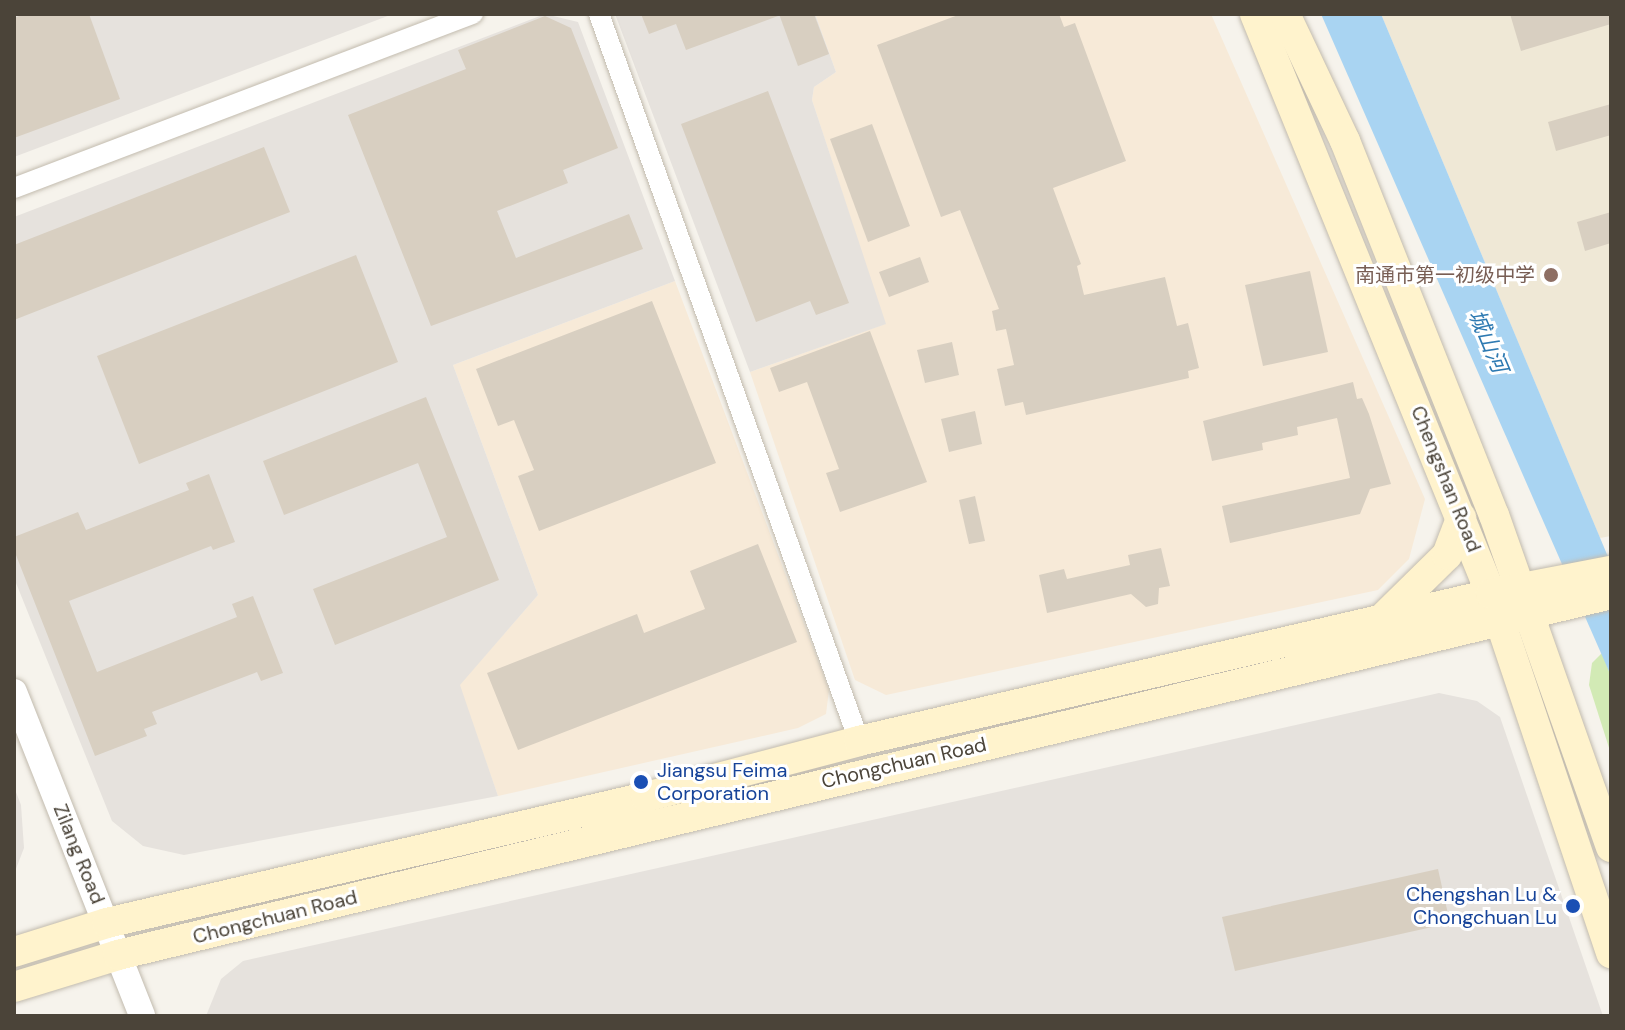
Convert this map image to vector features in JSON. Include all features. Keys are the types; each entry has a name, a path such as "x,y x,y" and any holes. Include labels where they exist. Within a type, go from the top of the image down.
{"main road":[{"name":"Chengshan Road","path":"1255,14 1461,518 1524,601 1611,953"},
{"name":"Chengshan Road","path":"1285,14 1345,141 1524,601 1611,847"},
{"path":"1381,620 1447,555 1461,518"},
{"name":"Chongchuan Road","path":"14,987 118,955 1524,601 1611,571"},
{"name":"Chongchuan Road","path":"14,952 107,923 859,741 1381,620 1524,601 1611,594"}],"street":[{"path":"14,188 473,14"},
{"path":"599,14 859,741"},
{"name":"Zilang Road","path":"14,692 142,1016"}],"shaded area":[{"path":"14,14 393,14 14,157"},
{"path":"545,14 578,22 675,281 453,365 538,595 460,685 498,796 184,855 143,846 112,821 14,578 14,217"},
{"path":"615,14 815,14 836,72 814,87 812,100 886,324 750,372"},
{"path":"815,14 1211,14 1425,499 1409,559 1378,590 886,695 855,680 750,372 885,324 812,100 814,87 836,72"},
{"name":"南通市第一初级中学","path":"1381,14 1611,14 1611,536 1600,538"},
{"path":"675,281 829,690 826,714 798,728 498,796 459,685 538,595 453,365"},
{"path":"1439,693 1477,701 1500,717 1603,1016 206,1016 221,979 243,961"},
{"path":"14,787 21,805 24,848 14,874"}],"green space":[{"path":"1602,653 1611,676 1611,754 1589,685 1592,663"}],"water":[{"name":"城山河","path":"1321,14 1381,14 1611,564 1611,676"}],"building":[{"path":"24,14 89,14 120,99 14,138 14,18"},
{"path":"641,14 778,16 686,50 676,24 649,34"},
{"path":"779,14 814,14 829,54 798,66"},
{"path":"961,14 1059,14 1064,27 1075,23 1126,161 1053,188 1081,264 1077,266 1084,295 1165,277 1177,326 1188,323 1199,368 1188,371 1189,378 1026,415 1023,402 1005,406 997,369 1014,365 1006,329 996,331 992,311 999,309 960,210 941,217 877,45"},
{"path":"1510,14 1611,14 1611,24 1521,51"},
{"path":"545,16 571,28 618,148 563,170 568,183 497,211 516,258 629,214 643,249 431,326 348,115 466,69 458,50"},
{"path":"768,91 849,303 816,315 810,301 756,322 681,124"},
{"path":"1611,104 1611,135 1556,151 1548,122"},
{"path":"872,124 910,226 868,242 830,139"},
{"path":"264,147 290,212 14,320 14,245"},
{"path":"1611,212 1611,243 1585,251 1577,222"},
{"path":"356,255 398,362 139,464 97,356"},
{"path":"920,257 929,282 889,297 879,272"},
{"path":"1310,271 1328,352 1263,366 1245,285"},
{"path":"652,301 716,463 539,531 518,476 534,470 514,420 498,426 476,369"},
{"path":"870,331 927,482 840,512 826,473 839,469 807,382 779,392 770,368"},
{"path":"952,342 959,375 925,383 917,350"},
{"path":"1353,382 1357,399 1362,398 1369,414 1391,484 1370,489 1360,514 1230,543 1222,506 1350,478 1337,418 1297,427 1298,435 1262,443 1263,450 1212,461 1203,421"},
{"path":"426,397 499,580 335,645 313,589 447,537 418,463 284,515 263,461"},
{"path":"975,411 982,444 949,452 941,419"},
{"path":"209,474 235,542 213,550 211,546 69,601 97,672 237,617 232,604 253,596 283,673 261,681 257,672 152,712 157,724 144,729 147,736 95,756 14,550 14,537 78,512 86,530 189,490 186,483"},
{"path":"975,496 985,541 969,544 959,500"},
{"path":"758,544 797,642 518,750 487,673 637,614 644,633 705,609 690,571"},
{"path":"1161,548 1170,586 1159,588 1158,604 1146,607 1131,594 1047,613 1039,575 1064,569 1067,579 1130,565 1128,555"},
{"path":"1438,869 1450,923 1235,971 1222,917"}],"place":[{"name":"南通市第一初级中学","path":"1551,275"},
{"name":"Jiangsu Feima Corporation","path":"641,782"},
{"name":"Chengshan Lu & Chongchuan Lu","path":"1573,906"}]}
